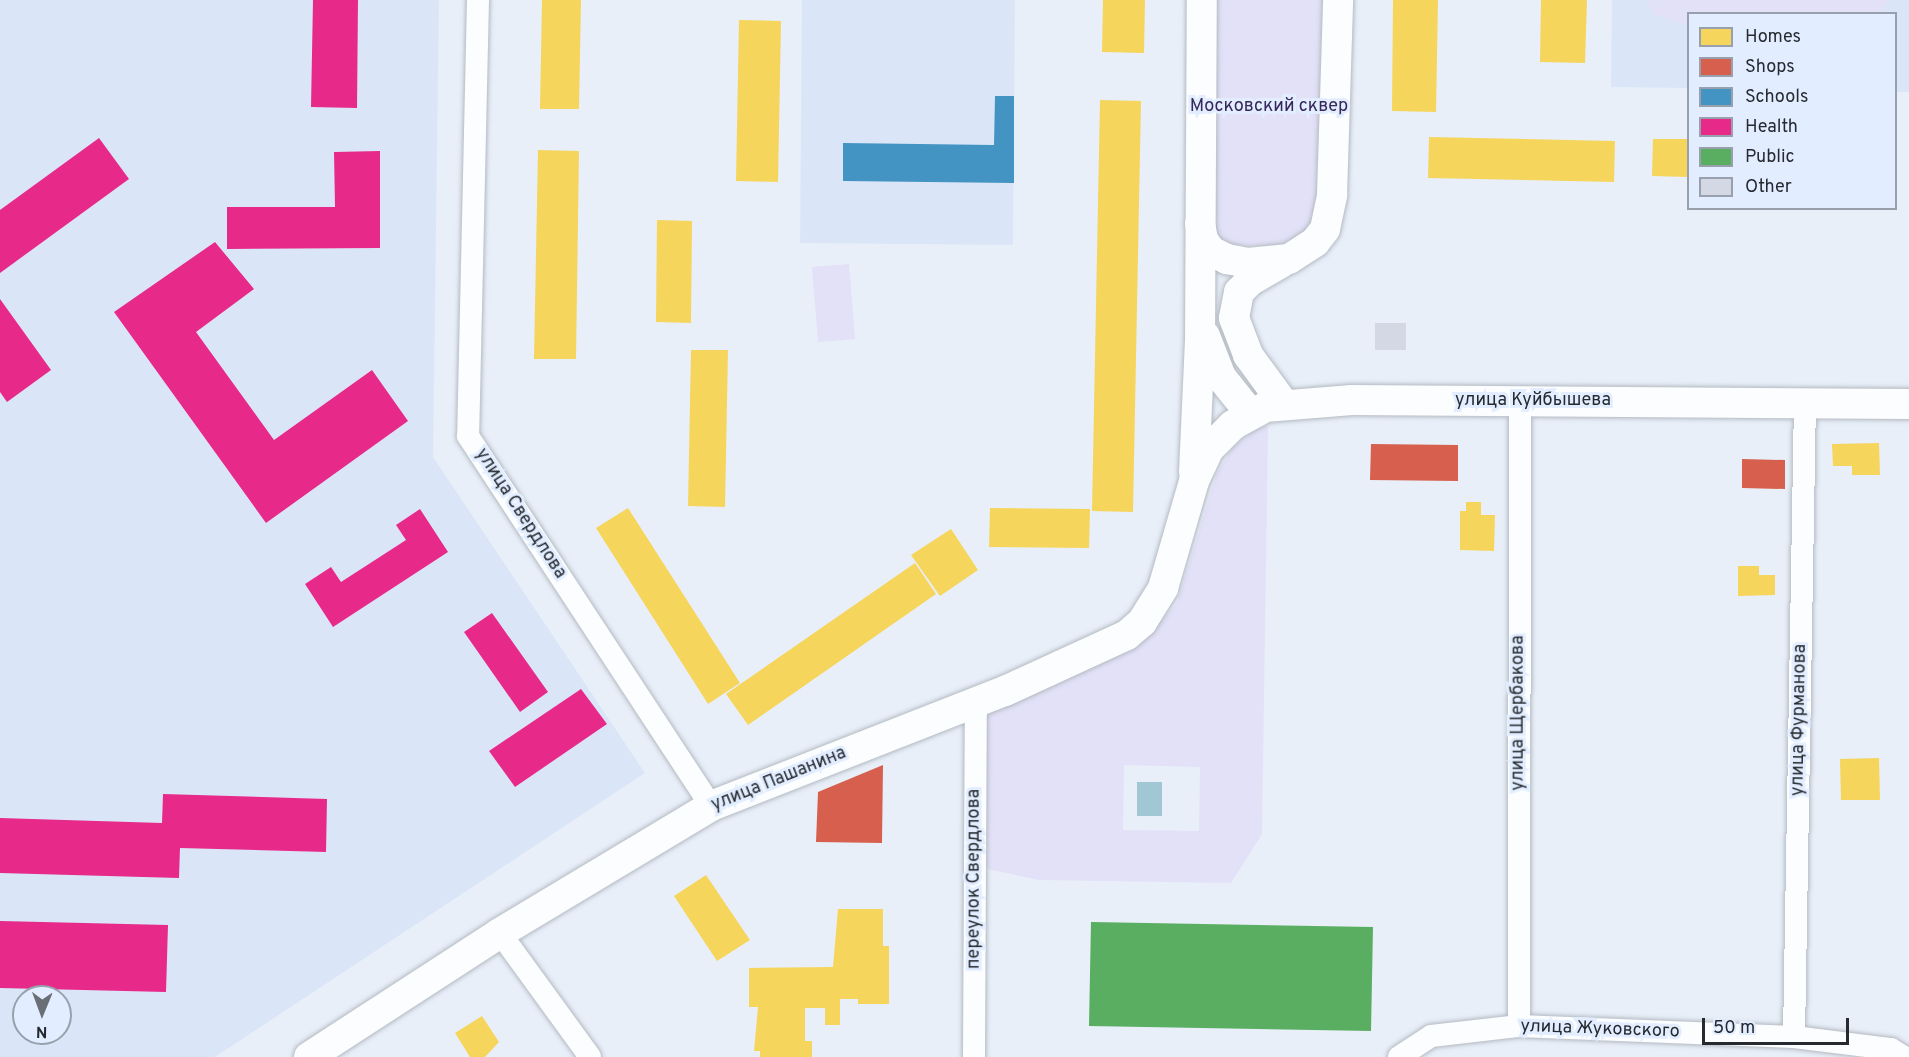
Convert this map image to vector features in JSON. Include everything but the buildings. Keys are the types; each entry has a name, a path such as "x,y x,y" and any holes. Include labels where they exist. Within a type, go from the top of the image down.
{"main road":[{"path":"1194,481 1200,321 1202,0"},
{"path":"1283,403 1248,355 1234,318 1239,292 1251,280 1315,242 1324,229 1332,195 1338,0"},
{"path":"1200,221 1203,240 1212,251 1227,259 1248,263 1289,259"},
{"path":"1200,321 1221,377 1250,413"},
{"name":"улица Куйбышева","path":"1194,481 1217,439 1250,413 1283,403 1520,401 1909,404"},
{"name":"улица Пашанина","path":"309,1057 500,933 711,806 1108,646 1142,622 1163,588 1194,481"}],"street":[{"name":"улица Свердлова","path":"478,0 468,436 711,806"},
{"name":"улица Щербакова","path":"1519,1026 1520,401"},
{"name":"улица Фурманова","path":"1794,1037 1805,402"},
{"name":"переулок Свердлова","path":"974,1057 976,701"},
{"path":"500,933 590,1057"},
{"name":"улица Жуковского","path":"1402,1055 1431,1036 1519,1026 1794,1037 1891,1049 1904,1057"}],"shaded area":[{"path":"0,0 439,0 433,457 645,773 215,1057 0,1057"},
{"path":"802,0 1015,0 1013,245 800,243"},
{"path":"1612,0 1909,0 1909,92 1897,92 1897,12 1687,12 1687,88 1611,87"},
{"path":"1137,782 1162,782 1162,816 1137,816"}],"green space":[{"name":"Московский сквер","path":"1216,0 1326,0 1321,215 1294,246 1221,245 1213,228"},
{"path":"1646,0 1888,0 1881,12 1687,12 1687,26 1655,15"},
{"path":"849,264 855,339 818,342 812,267"},
{"path":"1268,426 1262,834 1231,883 1039,880 978,867 982,714 1148,636 1177,603 1217,473 1233,447 1257,428","holes":["1124,765 1200,767 1199,831 1123,830"]}]}
